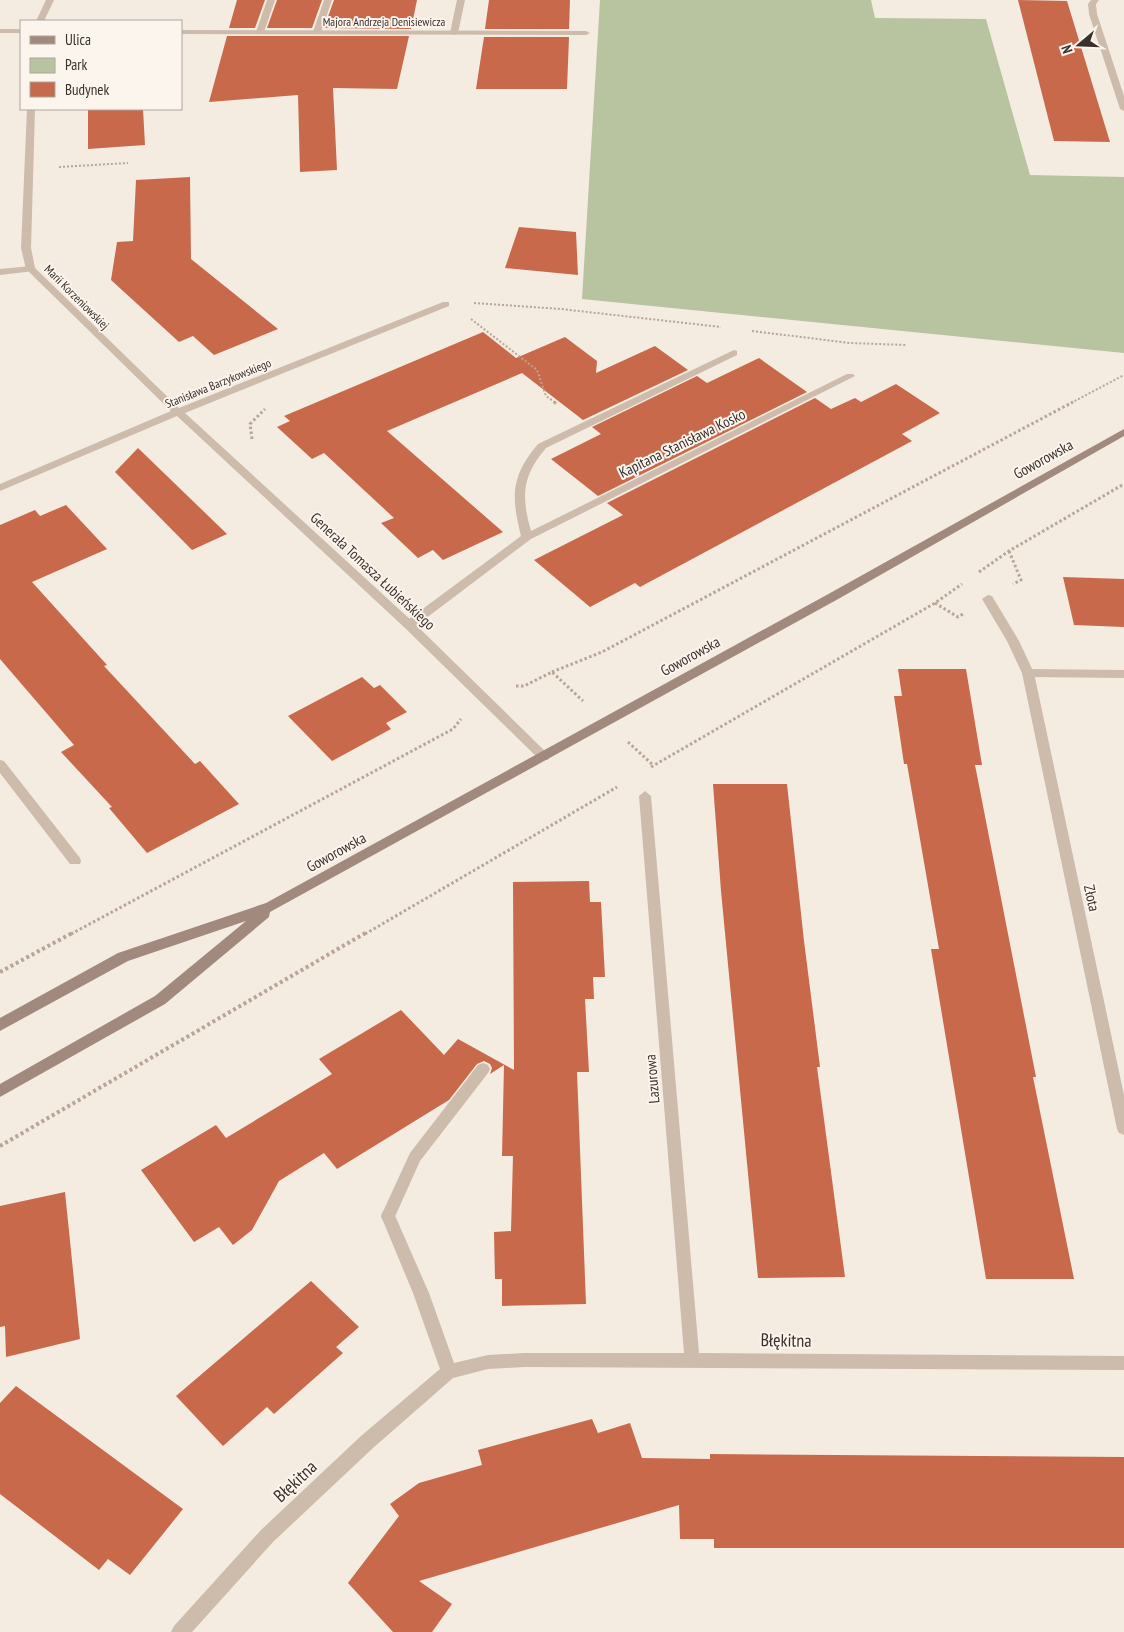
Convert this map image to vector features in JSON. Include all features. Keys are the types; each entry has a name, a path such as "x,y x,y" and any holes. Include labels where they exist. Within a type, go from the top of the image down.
{"street":[{"path":"40,20 50,0"},
{"path":"260,32 271,0"},
{"path":"317,32 328,0"},
{"path":"454,33 461,0"},
{"path":"1095,0 1092,4 1093,14 1124,109"},
{"path":"0,31 20,31"},
{"name":"Majora Andrzeja Denisiewicza","path":"182,32 586,33"},
{"name":"Marii Korzeniowskiej","path":"31,110 26,248 31,269 178,412"},
{"path":"0,272 31,269"},
{"name":"Stanisława Barzykowskiego","path":"0,488 178,412 446,304"},
{"path":"527,537 518,506 518,492 527,464 542,446 734,354"},
{"name":"Kapitana Stanisława Kosko","path":"408,626 527,537 850,376"},
{"name":"Generała Tomasza Łubieńskiego","path":"178,412 408,626 544,757"},
{"name":"Goworowska","path":"0,1025 123,958 270,907 544,757 1124,432"},
{"name":"Złota","path":"988,599 1013,641 1028,673 1124,1130"},
{"path":"1028,673 1124,674"},
{"path":"0,764 75,860"},
{"name":"Lazurowa","path":"645,796 692,1359"},
{"name":"Goworowska","path":"0,1092 160,1000 270,907"},
{"path":"449,1372 421,1293 388,1216 415,1157 483,1069"},
{"name":"Błękitna","path":"180,1632 273,1529 367,1442 449,1372 488,1362 692,1359 1124,1363"}],"path":[{"path":"57,167 128,163"},
{"path":"446,304 458,302 561,309 731,328"},
{"path":"464,313 536,370 546,396 585,426"},
{"path":"750,331 850,343 906,345"},
{"path":"552,672 602,652 1124,376"},
{"path":"252,440 250,424 266,408"},
{"path":"972,577 1009,551 1124,484"},
{"path":"1009,551 1021,580"},
{"path":"646,770 935,603 964,582"},
{"path":"0,972 453,729"},
{"path":"0,1146 624,783"}],"green space":[{"path":"600,0 871,0 875,18 986,19 1030,175 1124,177 1124,353 582,299"}],"building":[{"path":"237,0 265,0 255,28 229,28"},
{"path":"277,0 322,0 312,28 267,28"},
{"path":"334,0 417,0 411,29 324,28"},
{"path":"489,0 570,0 569,29 485,29"},
{"path":"1018,0 1067,1 1110,142 1054,141"},
{"path":"227,36 409,36 397,89 333,88 337,170 300,172 298,95 209,102"},
{"path":"484,37 569,37 567,89 476,89"},
{"path":"88,110 143,110 145,145 88,149"},
{"path":"190,177 191,259 278,329 214,355 193,336 179,342 111,280 117,242 133,241 136,180"},
{"path":"519,227 576,232 578,275 505,268"},
{"path":"483,332 516,358 565,337 597,361 596,373 655,346 688,370 583,420 522,373 387,431 503,532 443,560 433,550 418,558 381,523 394,518 324,453 312,459 277,427 290,421 284,416"},
{"path":"759,358 807,392 598,496 551,459 601,434 592,427 697,376 707,383"},
{"path":"896,384 940,413 902,434 912,441 640,587 635,583 590,607 534,560 623,515 607,503 815,398 831,409 855,398 861,402"},
{"path":"138,448 227,534 192,550 115,472"},
{"path":"66,505 107,549 32,582 107,665 104,666 195,764 200,761 239,804 147,853 109,808 112,807 61,752 74,745 0,659 0,525 35,510 40,516"},
{"path":"1063,577 1124,579 1124,627 1074,625"},
{"path":"898,669 966,669 982,765 975,765 1036,1077 1033,1077 1074,1279 986,1279 931,949 939,949 907,764 904,764 894,696 902,696"},
{"path":"362,677 374,688 380,685 407,712 386,723 391,729 332,761 288,716"},
{"path":"713,784 787,784 820,1067 817,1067 845,1277 758,1278 721,891"},
{"path":"589,881 590,902 601,902 605,977 593,977 594,999 585,999 589,1072 577,1072 586,1304 502,1306 502,1279 495,1279 494,1232 511,1231 513,1156 502,1156 504,1065 490,1074 492,1068 490,1064 484,1061 477,1064 449,1100 337,1169 324,1153 279,1181 252,1230 233,1245 219,1227 194,1242 141,1170 216,1125 226,1138 332,1074 319,1059 401,1010 444,1055 458,1039 514,1070 513,882"},
{"path":"65,1192 80,1339 6,1357 5,1326 0,1327 0,1206"},
{"path":"311,1281 359,1327 336,1347 343,1353 274,1414 267,1407 223,1446 176,1396"},
{"path":"16,1386 183,1509 130,1575 108,1559 99,1570 0,1494 0,1403"},
{"path":"592,1419 598,1433 630,1423 642,1458 710,1459 710,1454 1124,1457 1124,1548 714,1548 714,1539 680,1539 679,1505 419,1581 452,1604 432,1632 393,1632 348,1583 399,1516 390,1504 419,1483 482,1465 478,1450"}]}
